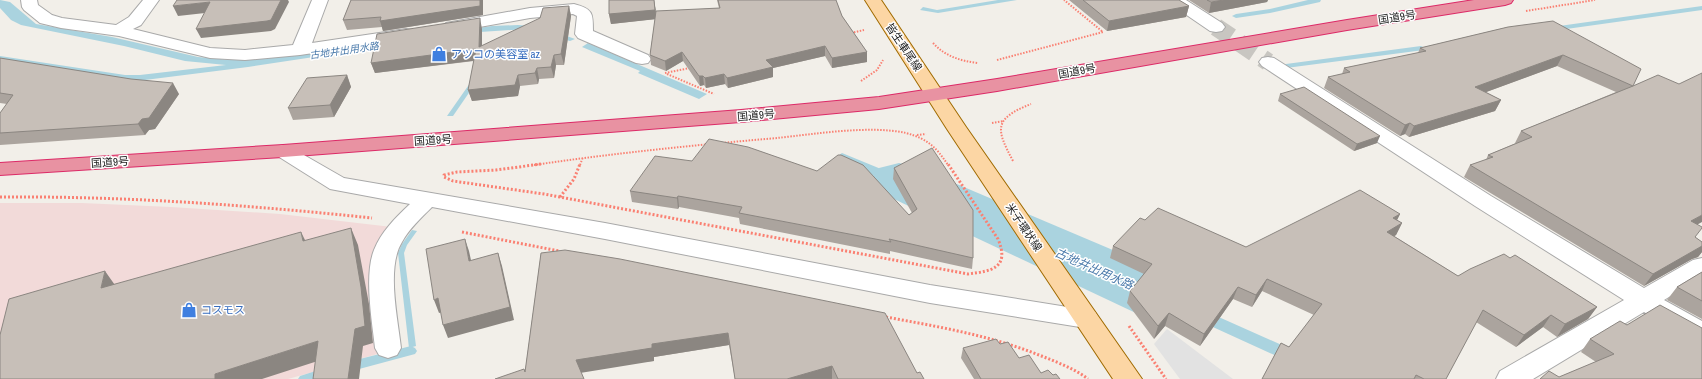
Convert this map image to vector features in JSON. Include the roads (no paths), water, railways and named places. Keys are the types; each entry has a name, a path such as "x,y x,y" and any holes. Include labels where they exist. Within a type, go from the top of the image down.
{"highway":[{"name":"国道9号","path":"0,169 283,151 741,116 879,103 1505,0"}],"main road":[{"name":"皆生車尾線","path":"873,0 935,95"},
{"name":"米子環状線","path":"935,95 1128,379"}],"street":[{"path":"29,0 30,6 46,19 118,31 210,53 245,55 300,50 432,30 530,13 574,10 586,6 584,34 642,59"},
{"path":"118,31 135,22 151,0"},
{"path":"300,50 320,0"},
{"path":"505,18 507,0"},
{"path":"1175,0 1216,27"},
{"path":"1268,62 1643,300 1702,333"},
{"path":"283,151 338,184 605,231 930,294 1086,319"},
{"path":"388,348 382,264 387,249 406,222 426,200"},
{"path":"1510,379 1702,266"}],"water":[{"path":"0,0 10,2 36,24 112,37 198,57 231,60 286,56 492,26 518,25 542,27 575,39 570,41 527,29 480,32 248,67 129,82 0,62 0,56 125,75 140,75 226,65 185,61 124,46 21,25 11,20 0,8"},
{"path":"998,0 1017,0 938,13 920,10 923,7 937,10"},
{"path":"503,36 508,36 453,116 447,116"},
{"path":"588,43 707,94 699,99 638,73 640,71 582,47"},
{"path":"842,153 959,201 966,214 834,159"},
{"path":"412,230 417,231 407,245 404,253 416,346 409,348 398,253 402,244"},
{"path":"1102,265 1358,379 1327,379 1112,281"}],"waterway":[{"path":"1236,16 1270,11 1317,0"},
{"path":"1552,29 1702,8"},
{"path":"1286,66 1421,48"},
{"name":"古地井出用水路","path":"899,180 1181,306"},
{"path":"348,367 411,351"},
{"path":"304,379 325,373"}],"tunnel":[{"path":"1216,27 1268,62"}],"place":[{"name":"アツコの美容室 az","path":"439,54"},
{"name":"コスモス","path":"189,310"}]}
